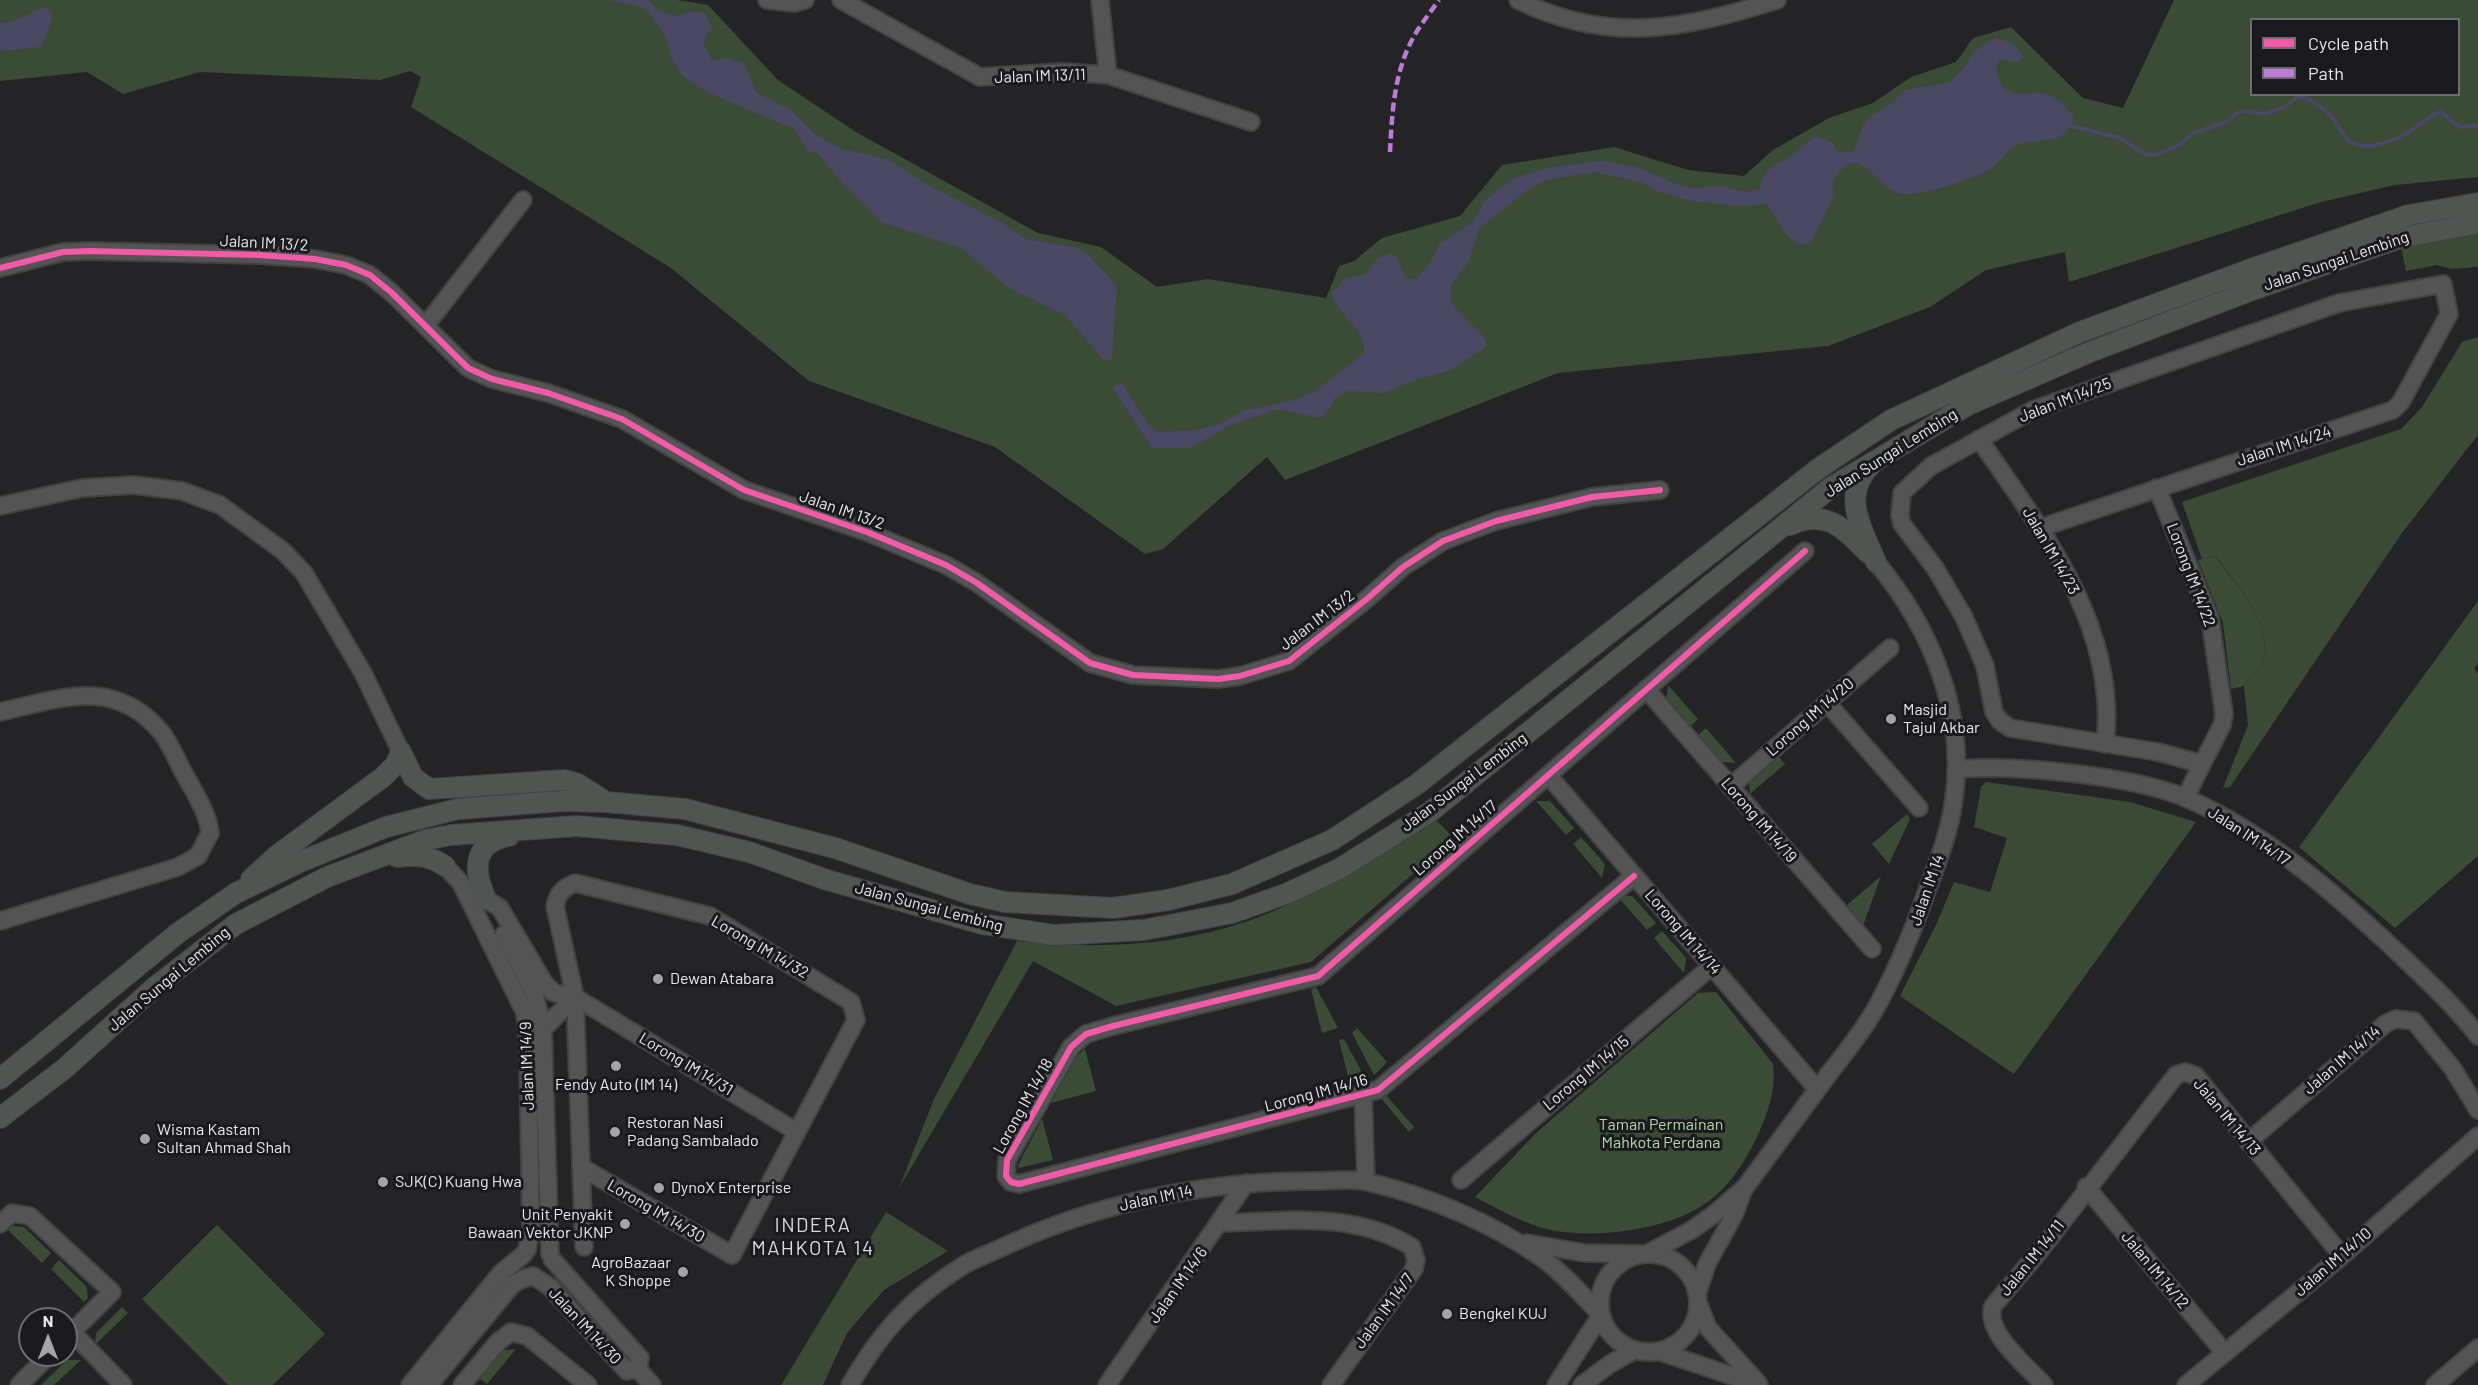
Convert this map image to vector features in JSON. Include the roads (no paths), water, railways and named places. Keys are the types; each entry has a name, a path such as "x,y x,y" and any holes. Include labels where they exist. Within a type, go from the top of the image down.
{"main road":[{"name":"Jalan Sungai Lembing","path":"0,1079 160,947 236,893 300,862 386,827 448,811 562,801 606,802 685,809 835,849 970,894 1005,902 1113,908 1168,900 1232,884 1332,840 1416,785 1818,469 1891,420 2080,332 2251,269 2409,215 2478,203"},
{"name":"Jalan Sungai Lembing","path":"0,1118 64,1069 155,987 236,924 327,877 425,840 450,835 577,826 677,835 749,852 827,880 982,924 1054,935 1144,930 1232,913 1288,893 1340,869 1430,812 1830,488 1968,405 2090,352 2255,289 2400,238 2478,223"},
{"path":"1876,561 1858,519 1854,501 1859,481 1879,457"},
{"path":"1781,529 1799,521 1832,521 1876,561"},
{"path":"401,752 413,777 429,789 565,780 578,784 606,802"},
{"path":"236,893 276,856 383,777 395,765 401,752"},
{"path":"486,899 477,870 479,858 491,842 505,837 577,826"},
{"path":"378,858 419,855 437,860 445,866"}],"street":[{"path":"767,0 794,3 806,0"},
{"name":"Jalan IM 13/11","path":"841,0 980,77 1063,72 1108,75 1251,122"},
{"path":"1100,0 1108,75"},
{"path":"1518,0 1567,19 1611,27 1652,29 1720,18 1777,0"},
{"path":"426,325 523,200"},
{"name":"Jalan IM 13/2","path":"0,268 63,252 89,251 315,259 346,265 370,275 426,325 468,368 492,379 549,393 622,419 744,490 867,532 946,565 977,583 1090,663 1133,675 1218,679 1240,676 1289,661 1403,567 1443,541 1496,521 1592,497 1660,490"},
{"name":"Jalan IM 14/25","path":"2105,744 2010,728 2000,721 1994,712 1985,666 1964,617 1935,568 1902,524 1900,515 1902,493 1931,466 2033,410 2339,303 2443,284"},
{"name":"Jalan IM 14/24","path":"2040,528 2397,408 2449,314 2443,284"},
{"name":"Jalan IM 14/23","path":"1979,439 2040,528 2076,590 2093,635 2109,716 2105,744"},
{"path":"0,506 82,488 134,485 182,491 220,505 283,551 304,573 363,673 401,752"},
{"name":"Lorong IM 14/22","path":"2157,488 2211,622 2224,720 2185,798"},
{"name":"Lorong IM 14/17","path":"1071,1047 1091,1032 1318,976 1805,551"},
{"name":"Jalan IM 14","path":"1744,1189 1873,1014 1910,938 1951,818 1957,769 1952,718 1937,664 1913,614 1876,561"},
{"name":"Lorong IM 14/20","path":"1730,787 1890,648"},
{"name":"Lorong IM 14/19","path":"1646,689 1872,949"},
{"path":"0,712 81,694 102,695 123,703 146,717 163,735 195,794 210,833 198,856 178,867 0,921"},
{"path":"1827,703 1919,808"},
{"path":"2105,744 2158,752 2202,764"},
{"name":"Jalan IM 14/17","path":"1957,769 1991,768 2085,776 2149,787 2185,798 2218,814 2271,847 2358,916 2452,1004 2478,1036"},
{"name":"Lorong IM 14/14","path":"1548,775 1817,1089"},
{"name":"Jalan IM 14/9","path":"445,866 461,883 525,1013 528,1047 531,1230 525,1252"},
{"name":"Lorong IM 14/16","path":"1008,1179 1019,1184 1377,1090 1634,876"},
{"name":"Lorong IM 14/32","path":"575,997 555,906 558,895 566,886 575,883 710,916 851,1002 856,1020 797,1132"},
{"name":"Lorong IM 14/31","path":"486,899 500,908 545,984 554,993 575,997 797,1132"},
{"name":"Jalan IM 14/9","path":"486,899 535,996 543,1029 551,1257"},
{"name":"Lorong IM 14/15","path":"1461,1180 1712,966"},
{"path":"543,1029 575,997"},
{"path":"575,997 584,1247"},
{"name":"Jalan IM 14/14","path":"2248,1142 2385,1024 2396,1018 2414,1021 2453,1069 2478,1110"},
{"name":"Lorong IM 14/18","path":"1008,1179 1004,1168 1007,1161 1071,1047"},
{"name":"Jalan IM 14/13","path":"2086,1187 2175,1075 2185,1072 2196,1076 2342,1256"},
{"path":"1364,1094 1366,1182"},
{"name":"Lorong IM 14/30","path":"581,1167 732,1255 797,1132"},
{"name":"Jalan IM 14/10","path":"2186,1385 2342,1256 2478,1136"},
{"name":"Jalan IM 14","path":"850,1385 890,1324 920,1296 962,1266 1029,1235 1104,1209 1176,1192 1246,1183 1366,1182 1443,1206 1515,1240"},
{"name":"Jalan IM 14/6","path":"1107,1385 1221,1223 1246,1183"},
{"name":"Jalan IM 14/12","path":"2086,1187 2224,1352"},
{"name":"Jalan IM 14/11","path":"2044,1385 1995,1330 1990,1314 1993,1306 2039,1252 2086,1187"},
{"path":"1556,1385 1601,1315 1601,1290 1606,1279 1623,1261 1646,1254 1689,1231 1744,1189"},
{"path":"1658,1351 1669,1348 1687,1335 1693,1325 1707,1264 1744,1189"},
{"path":"6,1219 30,1216 112,1292 78,1326"},
{"name":"Jalan IM 14/7","path":"1221,1223 1330,1220 1374,1229 1412,1247 1416,1260 1414,1269 1331,1385"},
{"path":"1515,1240 1584,1253 1646,1254 1666,1257 1683,1268 1695,1284 1708,1328 1759,1385"},
{"path":"1515,1240 1563,1275 1601,1315 1615,1339 1635,1350 1658,1351 1759,1385"},
{"path":"410,1385 500,1274 525,1252 537,1246 551,1257 548,1273 522,1278 512,1285 429,1385"},
{"path":"525,1252 522,1265 533,1276"},
{"name":"Jalan IM 14/30","path":"551,1257 640,1358 638,1369"},
{"name":"Jalan IM 14/30","path":"533,1276 549,1286 627,1371 638,1369"},
{"path":"462,1385 498,1342 511,1332 526,1336 588,1385"},
{"path":"78,1343 123,1385"},
{"path":"2435,1385 2478,1348"},
{"path":"1582,1385 1610,1364 1635,1350"},
{"path":"19,1385 37,1367"},
{"name":"Jalan IM 14/30","path":"638,1369 652,1385"}],"waterway":[{"path":"2072,126 2120,138 2144,154 2155,155 2179,145 2191,134 2226,122 2237,113 2246,111 2264,114 2283,108 2299,96 2314,102 2327,112 2350,142 2357,145 2376,145 2392,140 2441,112 2459,127 2478,125"}],"place":[{"name":"Masjid Tajul Akbar","path":"1891,719"},
{"name":"Dewan Atabara","path":"658,979"},
{"name":"Fendy Auto (IM 14)","path":"616,1066"},
{"name":"Restoran Nasi Padang Sambalado","path":"615,1132"},
{"name":"Wisma Kastam Sultan Ahmad Shah","path":"145,1139"},
{"name":"SJK(C) Kuang Hwa","path":"383,1182"},
{"name":"DynoX Enterprise","path":"659,1188"},
{"name":"Unit Penyakit Bawaan Vektor JKNP","path":"625,1224"},
{"name":"AgroBazaar K Shoppe","path":"683,1272"},
{"name":"Bengkel KUJ","path":"1447,1314"}],"district":[{"name":"INDERA MAHKOTA 14","path":"813,1236"}],"park label":[{"name":"Taman Permainan Mahkota Perdana","path":"1661,1134"}]}
